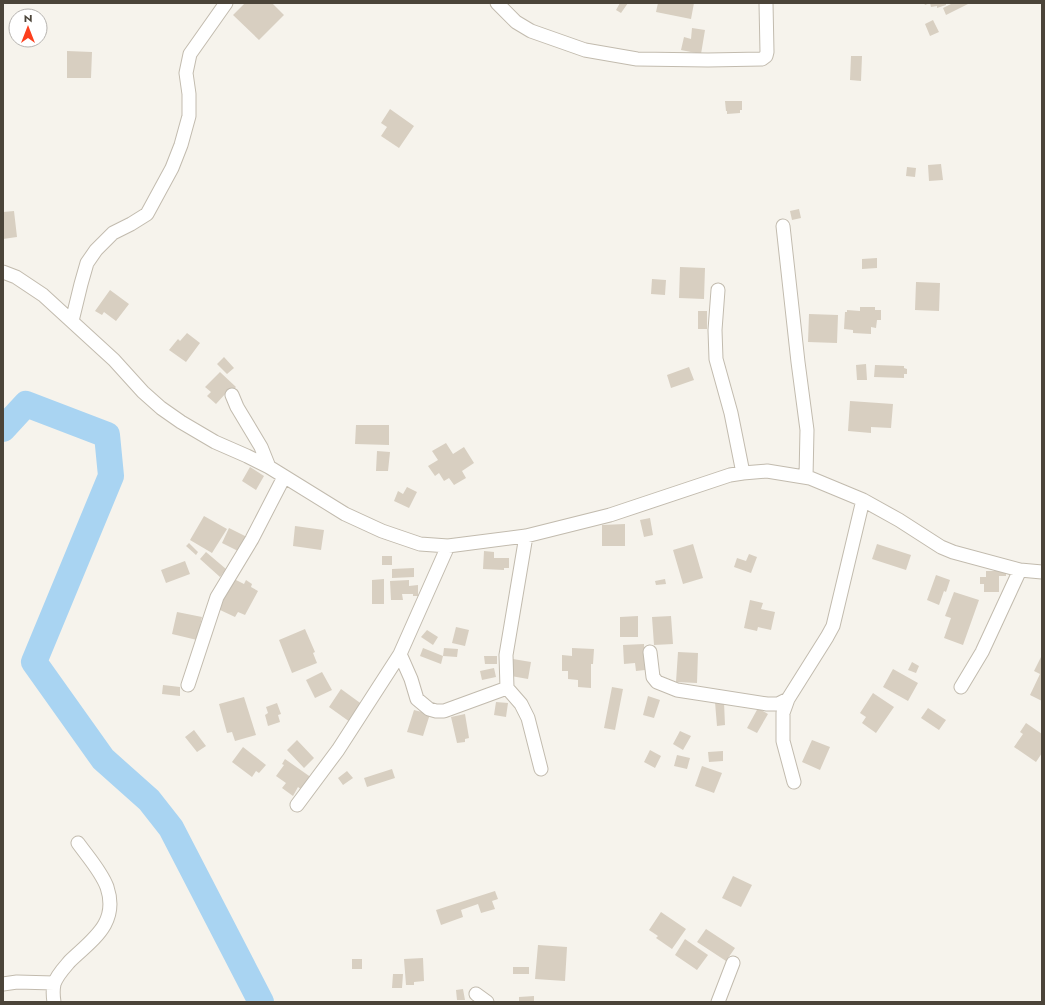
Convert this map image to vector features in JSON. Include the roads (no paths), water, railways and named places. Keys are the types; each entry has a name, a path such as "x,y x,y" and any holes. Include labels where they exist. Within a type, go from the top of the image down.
{"street":[{"path":"72,321 87,263 96,250 113,233 147,214 172,168 181,145 189,116 189,94 186,73 190,54 226,3"},
{"path":"497,3 516,22 531,31 585,50 637,59 708,60 762,59 766,56 766,3"},
{"path":"783,226 807,430 806,477"},
{"path":"3,272 16,277 43,295 114,360 143,392 160,408 215,442 269,467 345,514 382,531 420,544 448,546 526,536 610,515 730,475 743,472 767,471 806,477 863,500 899,520 941,547 953,552 1020,570 1042,572"},
{"path":"718,290 715,330 716,359 731,413 743,472"},
{"path":"232,395 237,407 261,447 269,467"},
{"path":"188,685 217,597 252,539 284,477"},
{"path":"794,782 783,740 783,713 788,699 833,626 863,500"},
{"path":"526,536 506,655 507,688 521,704 528,718 540,769"},
{"path":"297,805 338,750 400,654 448,546"},
{"path":"961,687 982,652 1020,570"},
{"path":"650,652 653,677 657,682 677,690 768,704 778,704 788,699"},
{"path":"400,654 411,679 417,699 429,709 444,711 507,688"},
{"path":"54,1002 54,983 61,971 103,928 109,914 110,900 106,886 96,868 78,843"},
{"path":"718,1002 733,963"},
{"path":"3,984 17,982 54,983"},
{"path":"476,994 487,1002"}],"waterway":[{"path":"3,429 26,404 107,435 111,476 34,662 103,759 149,800 171,828 261,1002"}]}
